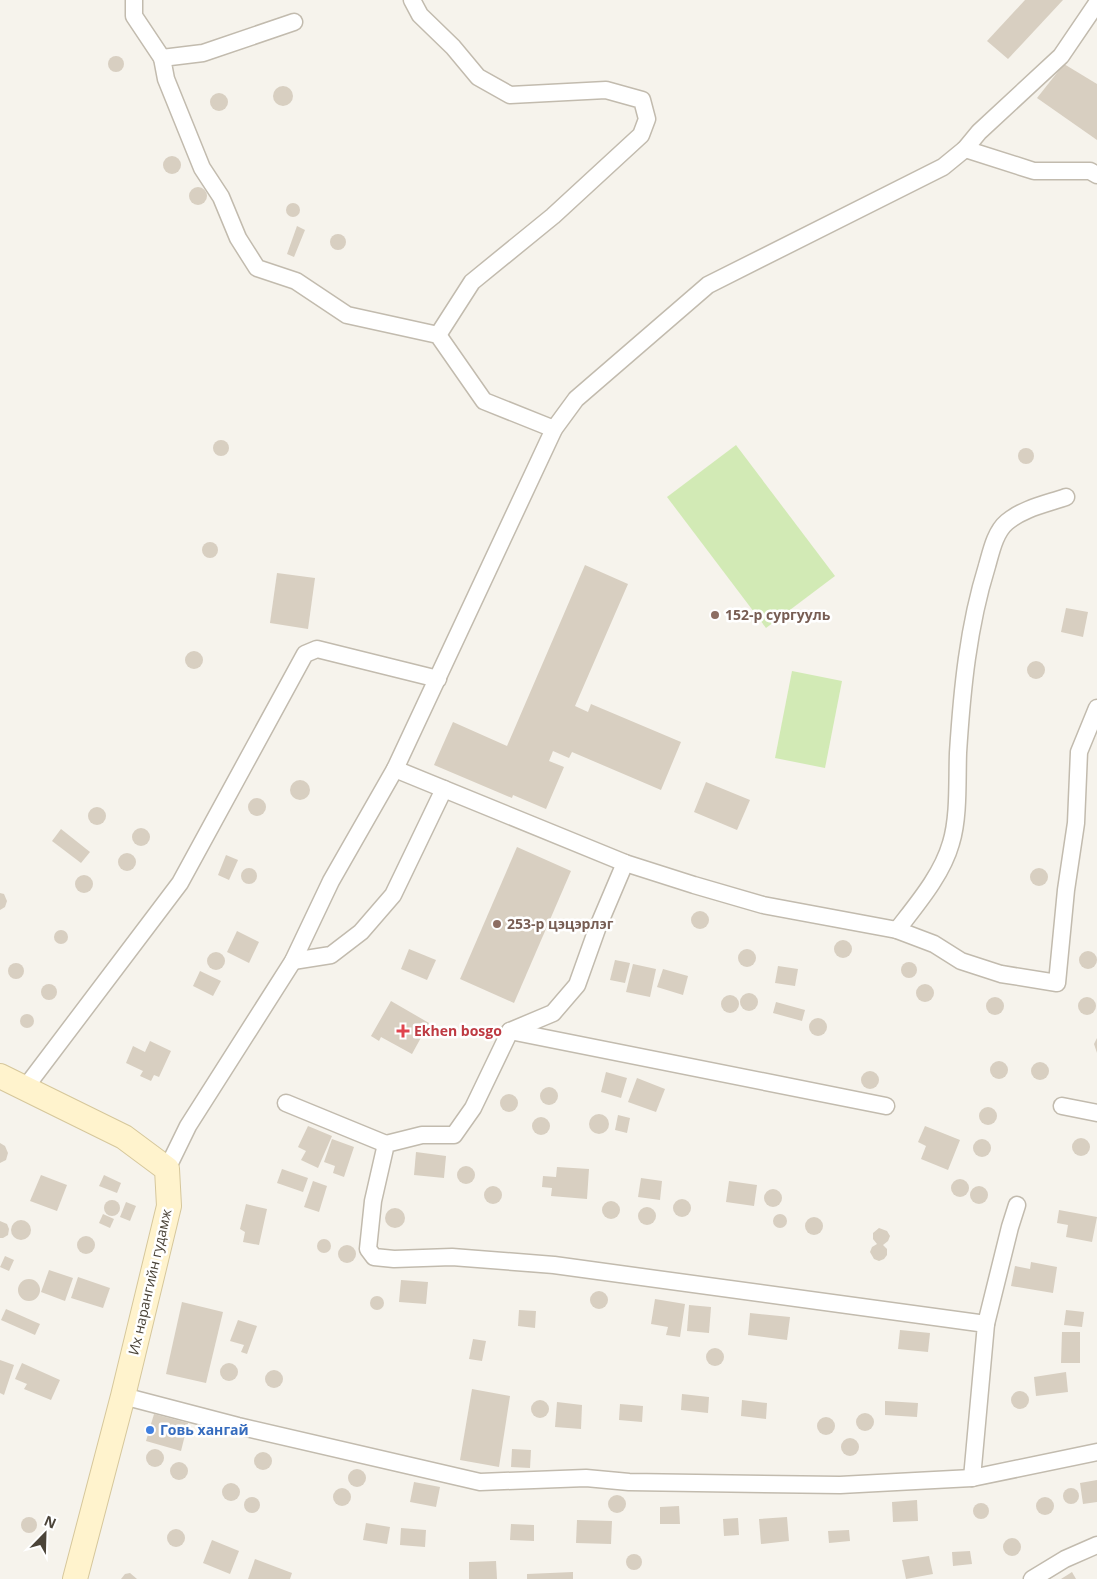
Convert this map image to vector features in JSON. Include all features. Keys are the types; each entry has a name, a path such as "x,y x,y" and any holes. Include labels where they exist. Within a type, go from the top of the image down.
{"main road":[{"path":"0,1076 124,1137 167,1170"},
{"name":"Их нарангийн гудамж","path":"75,1579 170,1206 167,1170"}],"street":[{"path":"134,0 134,16 162,58 166,79 202,168 221,197 238,238 257,268 296,281 347,315 438,335 484,401 554,429"},
{"path":"412,0 420,15 453,46 478,77 510,95 606,90 642,100 647,119 641,135 553,216 472,282 438,335"},
{"path":"167,1170 188,1126 293,961 331,881 395,769 554,429 576,399 708,285 943,167 965,149 979,132 1061,56 1097,3"},
{"path":"162,58 203,53 294,22"},
{"path":"965,149 1034,171 1090,171 1097,175"},
{"path":"897,930 936,876 951,843 956,815 958,750 970,629 980,589 998,533 1006,523 1027,510 1066,498"},
{"path":"25,1088 180,883 305,654 317,649 438,679"},
{"path":"395,769 625,863 763,905 897,930 934,944 961,961 993,972 1057,983 1066,890 1076,823 1079,752 1097,708"},
{"path":"293,961 331,955 361,932 394,895 444,789"},
{"path":"286,1104 386,1144 422,1135 454,1135 473,1108 510,1031 553,1012 577,985 597,929 625,863"},
{"path":"510,1031 886,1106"},
{"path":"1062,1106 1097,1113"},
{"path":"386,1144 374,1201 368,1249 374,1257 394,1259 452,1257 554,1265 986,1324"},
{"path":"972,1478 986,1324 1017,1205"},
{"path":"123,1396 238,1426 480,1482 586,1478 629,1482 840,1485 972,1478 1097,1452"},
{"path":"1032,1579 1065,1559 1097,1545"}],"green space":[{"path":"736,445 835,576 766,628 667,497"},
{"path":"792,671 842,681 825,768 775,758"}],"building":[{"path":"1025,0 1063,0 1008,59 987,41"},
{"path":"116,56 124,64 116,72 108,64"},
{"path":"1064,64 1097,84 1097,140 1037,98"},
{"path":"283,86 290,89 293,96 290,103 283,106 276,103 273,96 276,89"},
{"path":"219,93 227,98 228,102 223,110 219,111 211,106 210,102 215,94"},
{"path":"172,156 178,159 181,165 178,171 172,174 166,171 163,165 166,159"},
{"path":"198,187 204,190 207,196 204,202 198,205 192,202 189,196 192,190"},
{"path":"290,203 296,203 300,210 296,217 290,217 286,213 286,207"},
{"path":"297,226 305,230 294,257 287,254"},
{"path":"338,234 346,242 338,250 330,242"},
{"path":"221,440 229,448 221,456 213,448"},
{"path":"1023,448 1029,448 1034,453 1032,462 1023,464 1018,459 1018,453"},
{"path":"210,542 216,544 218,550 216,556 210,558 204,556 202,550 204,544"},
{"path":"585,565 628,584 575,706 588,712 591,704 681,742 661,790 572,752 569,758 553,751 549,761 564,767 546,809 513,795 512,798 434,765 453,722 507,746"},
{"path":"277,573 315,578 308,629 270,623"},
{"path":"1066,608 1088,612 1083,637 1061,632"},
{"path":"194,651 200,654 203,660 200,666 194,669 188,666 185,660 188,654"},
{"path":"1036,661 1042,664 1045,670 1042,676 1036,679 1030,676 1027,670 1030,664"},
{"path":"296,780 304,780 310,786 310,794 304,800 296,800 290,794 290,786"},
{"path":"706,782 750,800 737,830 694,812"},
{"path":"257,798 265,803 266,807 261,815 257,816 249,811 248,807 253,799"},
{"path":"97,807 103,810 106,816 103,822 97,825 91,822 88,816 91,810"},
{"path":"137,828 145,828 150,833 148,844 137,846 132,841 132,833"},
{"path":"61,829 90,852 81,863 52,841"},
{"path":"517,847 571,871 514,1003 460,979"},
{"path":"123,853 131,853 136,858 134,869 123,871 118,866 118,858"},
{"path":"226,855 238,860 229,880 218,875"},
{"path":"246,868 252,868 257,873 255,882 246,884 241,879 241,873"},
{"path":"1039,868 1045,871 1048,877 1045,883 1039,886 1033,883 1030,877 1033,871"},
{"path":"80,875 88,875 93,880 91,891 80,893 75,888 75,880"},
{"path":"0,893 4,894 7,901 5,907 0,910"},
{"path":"700,911 706,914 709,920 706,926 700,929 694,926 691,920 694,914"},
{"path":"58,930 64,930 68,937 64,944 58,944 54,940 54,934"},
{"path":"237,931 259,942 249,963 227,952"},
{"path":"843,940 849,943 852,949 849,955 843,958 837,955 834,949 837,943"},
{"path":"409,949 436,960 427,980 401,969"},
{"path":"747,949 753,952 756,958 753,964 747,967 741,964 738,958 741,952"},
{"path":"1088,951 1094,954 1097,960 1094,966 1088,969 1082,966 1079,960 1082,954"},
{"path":"216,952 222,955 225,961 222,967 216,970 210,967 207,961 210,955"},
{"path":"615,960 630,963 625,983 610,980"},
{"path":"906,962 912,962 917,967 915,976 906,978 901,973 901,967"},
{"path":"13,963 19,963 24,968 22,977 13,979 8,974 8,968"},
{"path":"633,964 656,969 650,997 626,992"},
{"path":"778,966 798,969 795,986 775,983"},
{"path":"663,969 688,976 683,995 657,987"},
{"path":"200,971 221,981 213,996 193,986"},
{"path":"46,984 52,984 57,989 55,998 46,1000 41,995 41,989"},
{"path":"925,984 931,987 934,993 931,999 925,1002 919,999 916,993 919,987"},
{"path":"749,993 755,996 758,1002 755,1008 749,1011 743,1008 740,1002 743,996"},
{"path":"730,995 736,998 739,1004 736,1010 730,1013 724,1010 721,1004 724,998"},
{"path":"995,997 1001,1000 1004,1006 1001,1012 995,1015 989,1012 986,1006 989,1000"},
{"path":"1087,997 1093,1000 1096,1006 1093,1012 1087,1015 1081,1012 1078,1006 1081,1000"},
{"path":"391,1001 429,1023 412,1054 381,1037 379,1041 371,1036"},
{"path":"776,1002 805,1010 802,1021 773,1013"},
{"path":"27,1014 32,1016 34,1021 32,1026 27,1028 22,1026 20,1021 22,1016"},
{"path":"818,1018 824,1021 827,1027 824,1033 818,1036 812,1033 809,1027 812,1021"},
{"path":"1097,1038 1097,1053 1094,1044"},
{"path":"150,1041 171,1051 159,1077 154,1075 151,1081 140,1076 143,1071 126,1063 133,1046 145,1052"},
{"path":"999,1061 1005,1064 1008,1070 1005,1076 999,1079 993,1076 990,1070 993,1064"},
{"path":"1040,1062 1046,1065 1049,1071 1046,1077 1040,1080 1034,1077 1031,1071 1034,1065"},
{"path":"870,1071 876,1074 879,1080 876,1086 870,1089 864,1086 861,1080 864,1074"},
{"path":"606,1072 627,1078 621,1098 601,1092"},
{"path":"637,1078 665,1089 656,1112 628,1102"},
{"path":"549,1087 555,1090 558,1096 555,1102 549,1105 543,1102 540,1096 543,1090"},
{"path":"509,1094 515,1097 518,1103 515,1109 509,1112 503,1109 500,1103 503,1097"},
{"path":"988,1107 994,1110 997,1116 994,1122 988,1125 982,1122 979,1116 982,1110"},
{"path":"595,1114 603,1114 609,1120 609,1128 603,1134 595,1134 589,1128 589,1120"},
{"path":"618,1115 630,1118 627,1133 615,1130"},
{"path":"541,1117 547,1120 550,1126 547,1132 541,1135 535,1132 532,1126 535,1120"},
{"path":"308,1126 332,1136 318,1168 301,1160 306,1151 298,1147"},
{"path":"925,1126 960,1140 948,1170 921,1159 926,1146 918,1142"},
{"path":"1081,1138 1087,1141 1090,1147 1087,1153 1081,1156 1075,1153 1072,1147 1075,1141"},
{"path":"332,1139 354,1147 344,1177 333,1173 335,1166 324,1162"},
{"path":"982,1139 988,1142 991,1148 988,1154 982,1157 976,1154 973,1148 976,1142"},
{"path":"0,1143 5,1146 8,1153 6,1160 0,1163"},
{"path":"416,1152 446,1156 444,1178 414,1175"},
{"path":"466,1166 472,1169 475,1175 472,1181 466,1184 460,1181 457,1175 460,1169"},
{"path":"557,1167 589,1169 587,1199 551,1196 552,1188 542,1187 543,1176 556,1177"},
{"path":"282,1169 308,1178 303,1192 277,1183"},
{"path":"41,1175 67,1185 57,1211 30,1201"},
{"path":"104,1175 121,1183 117,1193 99,1186"},
{"path":"641,1178 662,1181 660,1200 638,1197"},
{"path":"960,1179 966,1182 969,1188 966,1194 960,1197 954,1194 951,1188 954,1182"},
{"path":"313,1181 327,1186 319,1212 304,1207"},
{"path":"729,1181 757,1185 754,1206 726,1202"},
{"path":"489,1186 497,1186 502,1191 500,1202 489,1204 484,1199 484,1191"},
{"path":"979,1186 985,1189 988,1195 985,1201 979,1204 973,1201 970,1195 973,1189"},
{"path":"773,1189 779,1192 782,1198 779,1204 773,1207 767,1204 764,1198 767,1192"},
{"path":"682,1199 688,1202 691,1208 688,1214 682,1217 676,1214 673,1208 676,1202"},
{"path":"112,1200 118,1202 120,1208 118,1214 112,1216 106,1214 104,1208 106,1202"},
{"path":"611,1201 617,1204 620,1210 617,1216 611,1219 605,1216 602,1210 605,1204"},
{"path":"126,1202 136,1206 130,1221 120,1217"},
{"path":"246,1204 267,1209 259,1245 243,1242 245,1232 240,1229"},
{"path":"647,1207 653,1210 656,1216 653,1222 647,1225 641,1222 638,1216 641,1210"},
{"path":"395,1208 402,1211 405,1218 402,1225 395,1228 388,1225 385,1218 388,1211"},
{"path":"1059,1210 1097,1217 1092,1242 1066,1237 1068,1225 1057,1223"},
{"path":"103,1214 114,1219 110,1228 99,1223"},
{"path":"777,1214 783,1214 787,1221 783,1228 777,1228 773,1224 773,1218"},
{"path":"814,1217 820,1220 823,1226 820,1232 814,1235 808,1232 805,1226 808,1220"},
{"path":"21,1220 28,1223 31,1230 28,1237 21,1240 14,1237 11,1230 14,1223"},
{"path":"0,1221 7,1224 9,1229 8,1235 3,1238 0,1238"},
{"path":"879,1228 887,1231 890,1236 883,1245 887,1249 887,1255 879,1261 874,1259 870,1252 872,1247 877,1244 873,1239 873,1233"},
{"path":"86,1236 92,1239 95,1245 92,1251 86,1254 80,1251 77,1245 80,1239"},
{"path":"321,1239 327,1239 331,1246 327,1253 321,1253 317,1249 317,1243"},
{"path":"347,1245 353,1248 356,1254 353,1260 347,1263 341,1260 338,1254 341,1248"},
{"path":"5,1256 14,1260 9,1271 0,1267"},
{"path":"1031,1262 1057,1267 1053,1293 1011,1286 1015,1266 1030,1269"},
{"path":"49,1270 73,1278 65,1301 41,1292"},
{"path":"78,1277 110,1288 103,1308 71,1298"},
{"path":"29,1279 39,1286 40,1290 33,1300 29,1301 19,1294 18,1290 25,1280"},
{"path":"401,1280 428,1282 426,1304 399,1302"},
{"path":"599,1291 605,1294 608,1300 605,1306 599,1309 593,1306 590,1300 593,1294"},
{"path":"374,1296 380,1296 384,1303 380,1310 374,1310 370,1306 370,1300"},
{"path":"655,1299 685,1304 680,1337 666,1335 668,1327 651,1324"},
{"path":"182,1302 223,1312 206,1383 166,1374"},
{"path":"689,1305 711,1307 709,1333 687,1331"},
{"path":"6,1309 40,1324 35,1335 1,1320"},
{"path":"519,1310 536,1311 535,1328 518,1326"},
{"path":"1066,1310 1084,1312 1082,1327 1064,1325"},
{"path":"750,1313 790,1317 787,1340 748,1335"},
{"path":"238,1320 257,1326 247,1354 241,1352 244,1345 230,1341"},
{"path":"900,1330 930,1333 928,1352 898,1349"},
{"path":"1062,1332 1080,1332 1080,1363 1061,1363"},
{"path":"473,1339 486,1341 482,1361 469,1359"},
{"path":"715,1348 721,1351 724,1357 721,1363 715,1366 709,1363 706,1357 709,1351"},
{"path":"0,1360 14,1365 4,1395 0,1393"},
{"path":"22,1363 60,1380 51,1400 24,1389 27,1384 15,1379"},
{"path":"229,1363 235,1366 238,1372 235,1378 229,1381 223,1378 220,1372 223,1366"},
{"path":"274,1370 280,1373 283,1379 280,1385 274,1388 268,1385 265,1379 268,1373"},
{"path":"1066,1372 1068,1392 1036,1396 1034,1377"},
{"path":"472,1389 510,1396 499,1467 460,1460"},
{"path":"1020,1391 1026,1394 1029,1400 1026,1406 1020,1409 1014,1406 1011,1400 1014,1394"},
{"path":"682,1394 709,1397 708,1413 681,1410"},
{"path":"540,1400 546,1403 549,1409 546,1415 540,1418 534,1415 531,1409 534,1403"},
{"path":"742,1400 767,1403 766,1419 741,1416"},
{"path":"885,1401 918,1403 917,1417 885,1415"},
{"path":"557,1402 582,1405 581,1429 555,1427"},
{"path":"620,1404 643,1406 642,1422 619,1420"},
{"path":"865,1413 871,1416 874,1422 871,1428 865,1431 859,1428 856,1422 859,1416"},
{"path":"154,1414 188,1423 181,1451 146,1441"},
{"path":"826,1417 832,1420 835,1426 832,1432 826,1435 820,1432 817,1426 820,1420"},
{"path":"850,1438 856,1441 859,1447 856,1453 850,1456 844,1453 841,1447 844,1441"},
{"path":"155,1449 161,1452 164,1458 161,1464 155,1467 149,1464 146,1458 149,1452"},
{"path":"512,1449 531,1450 530,1468 511,1467"},
{"path":"263,1452 269,1455 272,1461 269,1467 263,1470 257,1467 254,1461 257,1455"},
{"path":"179,1462 185,1465 188,1471 185,1477 179,1480 173,1477 170,1471 173,1465"},
{"path":"357,1469 363,1472 366,1478 363,1484 357,1487 351,1484 348,1478 351,1472"},
{"path":"1097,1480 1097,1502 1083,1504 1080,1483"},
{"path":"414,1482 440,1487 436,1507 410,1502"},
{"path":"231,1483 237,1486 240,1492 237,1498 231,1501 225,1498 222,1492 225,1486"},
{"path":"342,1488 348,1491 351,1497 348,1503 342,1506 336,1503 333,1497 336,1491"},
{"path":"1068,1488 1074,1488 1079,1493 1077,1502 1068,1504 1063,1499 1063,1493"},
{"path":"617,1495 623,1498 626,1504 623,1510 617,1513 611,1510 608,1504 611,1498"},
{"path":"249,1497 255,1497 260,1502 258,1511 249,1513 244,1508 244,1502"},
{"path":"1045,1497 1051,1500 1054,1506 1051,1512 1045,1515 1039,1512 1036,1506 1039,1500"},
{"path":"917,1500 918,1521 893,1522 892,1502"},
{"path":"978,1503 984,1503 989,1508 987,1517 978,1519 973,1514 973,1508"},
{"path":"679,1506 680,1524 660,1524 660,1507"},
{"path":"29,1517 37,1525 29,1533 21,1525"},
{"path":"787,1517 789,1541 761,1544 759,1519"},
{"path":"738,1518 739,1535 724,1536 723,1519"},
{"path":"577,1520 612,1521 611,1544 576,1543"},
{"path":"366,1523 390,1527 387,1544 363,1540"},
{"path":"511,1524 534,1525 534,1541 510,1540"},
{"path":"401,1528 426,1530 425,1547 400,1545"},
{"path":"176,1529 182,1532 185,1538 182,1544 176,1547 170,1544 167,1538 170,1532"},
{"path":"849,1530 850,1541 829,1543 828,1531"},
{"path":"1012,1538 1018,1541 1021,1547 1018,1553 1012,1556 1006,1553 1003,1547 1006,1541"},
{"path":"212,1540 239,1551 230,1574 203,1563"},
{"path":"970,1551 972,1564 953,1566 952,1552"},
{"path":"634,1554 640,1556 642,1562 640,1568 634,1570 628,1568 626,1562 628,1556"},
{"path":"929,1556 933,1574 906,1579 902,1560"},
{"path":"255,1559 292,1573 290,1579 248,1579"},
{"path":"496,1561 497,1579 469,1579 469,1562"},
{"path":"573,1572 573,1579 527,1579 527,1574"},
{"path":"1072,1572 1076,1579 1061,1579"},
{"path":"130,1573 137,1579 121,1579 125,1574"}],"place":[{"name":"152-р сургууль","path":"715,615"},
{"name":"253-р цэцэрлэг","path":"497,924"},
{"name":"Ekhen bosgo","path":"403,1031"},
{"name":"Говь хангай","path":"150,1430"}]}
